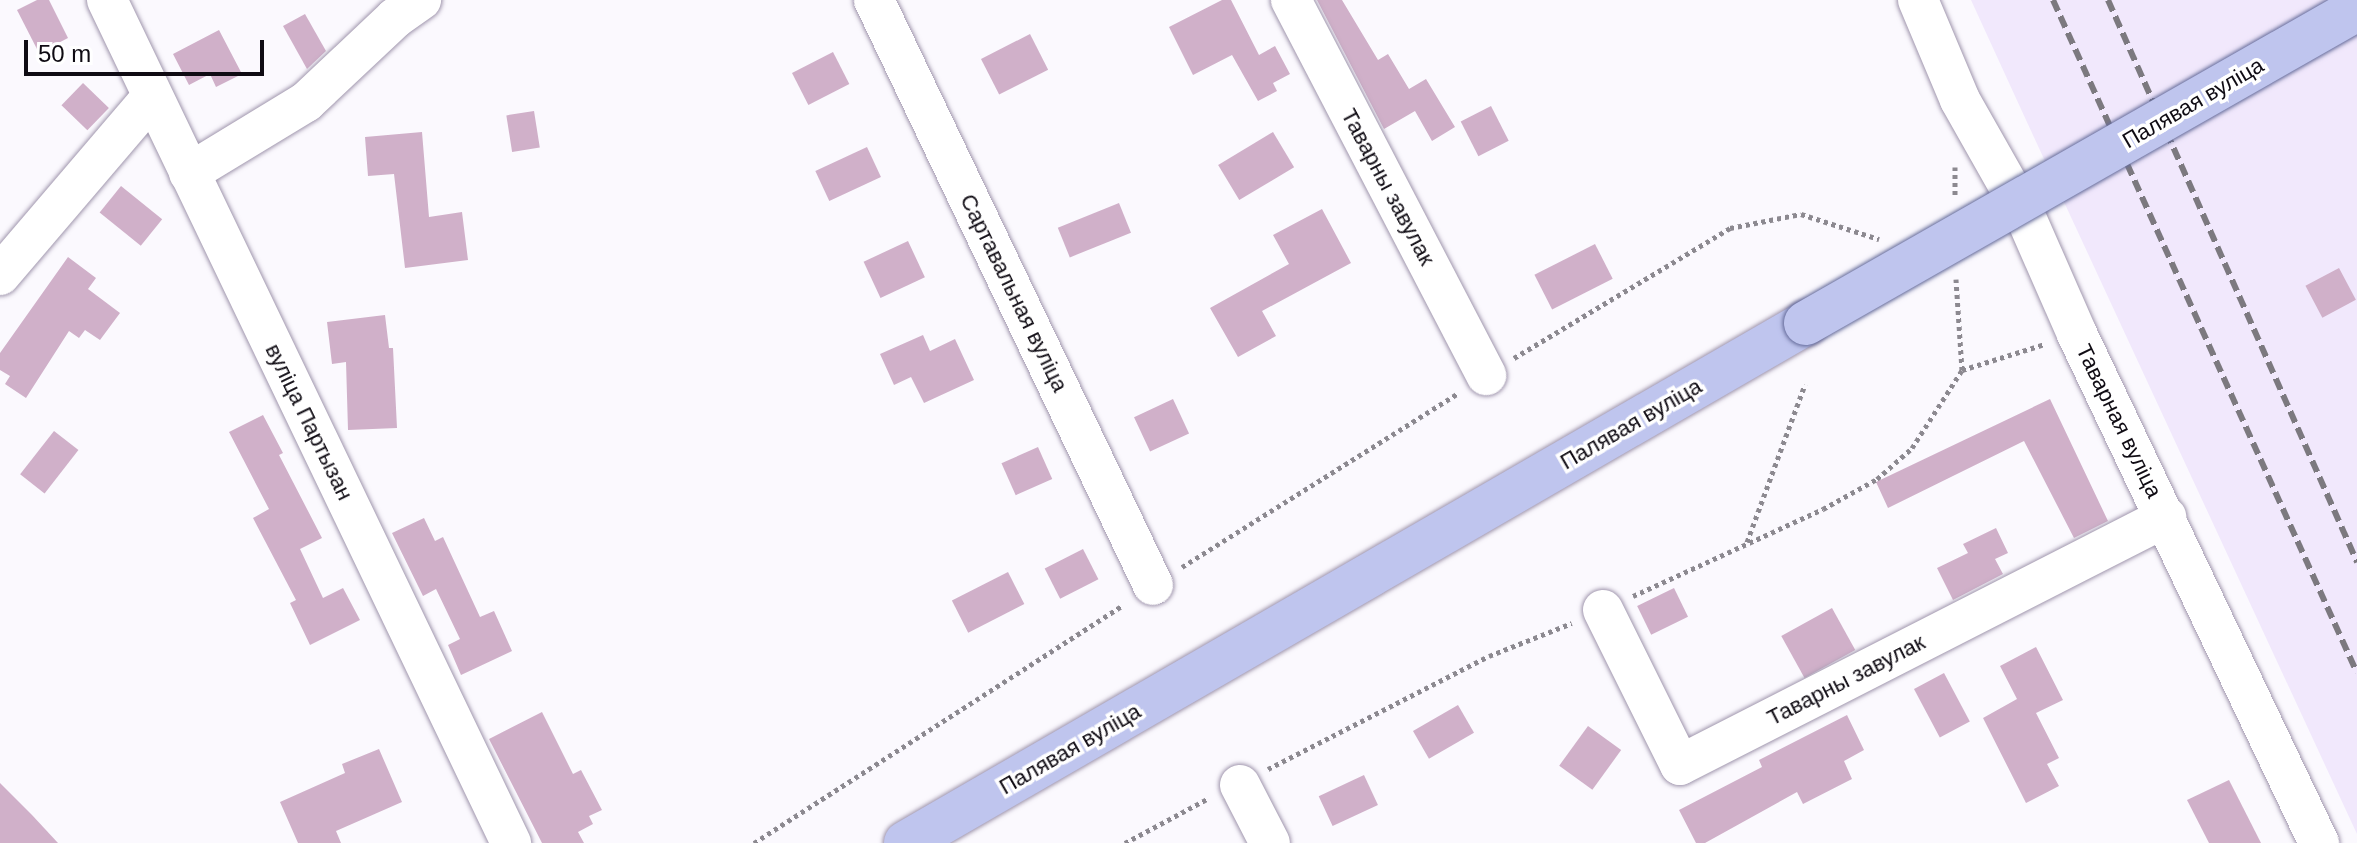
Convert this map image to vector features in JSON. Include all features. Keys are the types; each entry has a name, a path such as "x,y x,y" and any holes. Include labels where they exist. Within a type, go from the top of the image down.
{"main road":[{"name":"Палявая вуліца","path":"906,843 2357,9"}],"street":[{"name":"вуліца Партызан","path":"107,0 511,843"},
{"path":"189,173 306,102 395,18 421,0"},
{"name":"Сартавальная вуліца","path":"874,0 1153,585"},
{"name":"Таварны завулак","path":"1291,0 1486,375"},
{"name":"Таварная вуліца","path":"1918,0 1960,100 2024,213 2077,334 2319,843"},
{"path":"0,275 152,97"},
{"name":"Таварны завулак","path":"1603,610 1680,765 2166,517"},
{"path":"1240,785 1270,843"}],"path":[{"path":"754,843 1153,585 1486,375 1730,228 1801,214 1882,240"},
{"path":"1962,370 2077,334"},
{"path":"1747,543 1805,384"},
{"path":"1125,843 1187,808 1240,785"}],"shaded area":[{"path":"1971,0 2357,0 2357,834 2026,120"}],"building":[{"path":"37,0 49,0 68,38 39,53 17,10"},
{"path":"1222,0 1231,0 1259,55 1275,46 1290,74 1273,83 1277,91 1258,101 1232,55 1193,75 1169,27"},
{"path":"1317,0 1342,0 1378,60 1388,54 1409,89 1426,79 1455,127 1432,141 1415,111 1384,129"},
{"path":"305,14 326,51 307,69 283,26"},
{"path":"219,30 242,74 216,87 210,74 189,85 173,54"},
{"path":"1030,34 1048,70 999,95 981,59"},
{"path":"833,52 849,84 808,105 792,73"},
{"path":"83,83 109,108 87,130 61,105"},
{"path":"1491,106 1509,141 1478,156 1461,121"},
{"path":"534,111 540,148 512,152 506,115"},
{"path":"422,132 429,217 462,212 468,260 405,268 394,174 368,176 365,137"},
{"path":"1273,132 1294,167 1239,200 1218,165"},
{"path":"867,147 881,177 829,201 815,171"},
{"path":"121,186 162,219 141,246 100,212"},
{"path":"1119,203 1131,233 1070,257 1058,228"},
{"path":"1322,209 1351,263 1262,311 1276,336 1238,357 1210,308 1289,264 1273,235"},
{"path":"908,241 925,277 880,298 864,262"},
{"path":"1595,244 1613,279 1552,310 1534,275"},
{"path":"68,257 96,278 88,289 120,313 100,340 85,330 79,338 69,331 26,398 5,384 10,376 0,370 0,353"},
{"path":"2339,268 2356,300 2322,318 2305,286"},
{"path":"385,315 389,348 393,348 397,428 348,430 346,362 332,364 327,322"},
{"path":"923,335 930,351 955,339 974,380 924,403 911,377 894,385 880,354"},
{"path":"1173,399 1189,433 1150,452 1134,417"},
{"path":"2050,399 2108,521 2074,538 2024,441 1888,508 1876,482"},
{"path":"263,415 283,453 279,455 322,538 300,549 323,598 343,588 360,620 310,645 290,603 296,600 253,518 269,509 229,432"},
{"path":"54,431 78,450 45,493 20,474"},
{"path":"1038,447 1052,479 1016,495 1001,463"},
{"path":"424,518 435,541 443,537 480,617 494,611 512,651 461,675 448,645 460,639 436,589 423,596 392,533"},
{"path":"1996,528 2008,553 1995,559 2003,574 1953,600 1937,568 1968,553 1963,544"},
{"path":"1083,549 1098,579 1060,599 1045,569"},
{"path":"1008,572 1024,604 968,633 952,601"},
{"path":"1674,588 1688,617 1651,635 1637,606"},
{"path":"1832,608 1855,650 1805,678 1781,636"},
{"path":"2036,647 2063,700 2036,713 2059,758 2047,764 2059,786 2026,803 1983,718 2017,699 2000,666"},
{"path":"1944,673 1970,722 1940,738 1914,689"},
{"path":"1458,705 1474,733 1429,759 1413,731"},
{"path":"542,712 573,774 581,770 602,810 589,816 593,824 578,832 584,843 542,843 489,739"},
{"path":"1847,715 1864,750 1844,761 1852,779 1803,804 1797,792 1705,843 1696,843 1679,810 1762,767 1759,760"},
{"path":"1588,726 1621,750 1592,790 1559,766"},
{"path":"379,749 402,802 336,831 341,843 298,843 280,802 345,773 342,764"},
{"path":"1364,775 1378,805 1333,826 1319,796"},
{"path":"2229,780 2261,843 2209,843 2187,800"},
{"path":"0,783 32,815 58,843 0,843"}],"railway":[{"path":"2053,0 2357,673"},
{"path":"2108,0 2357,562"}]}
